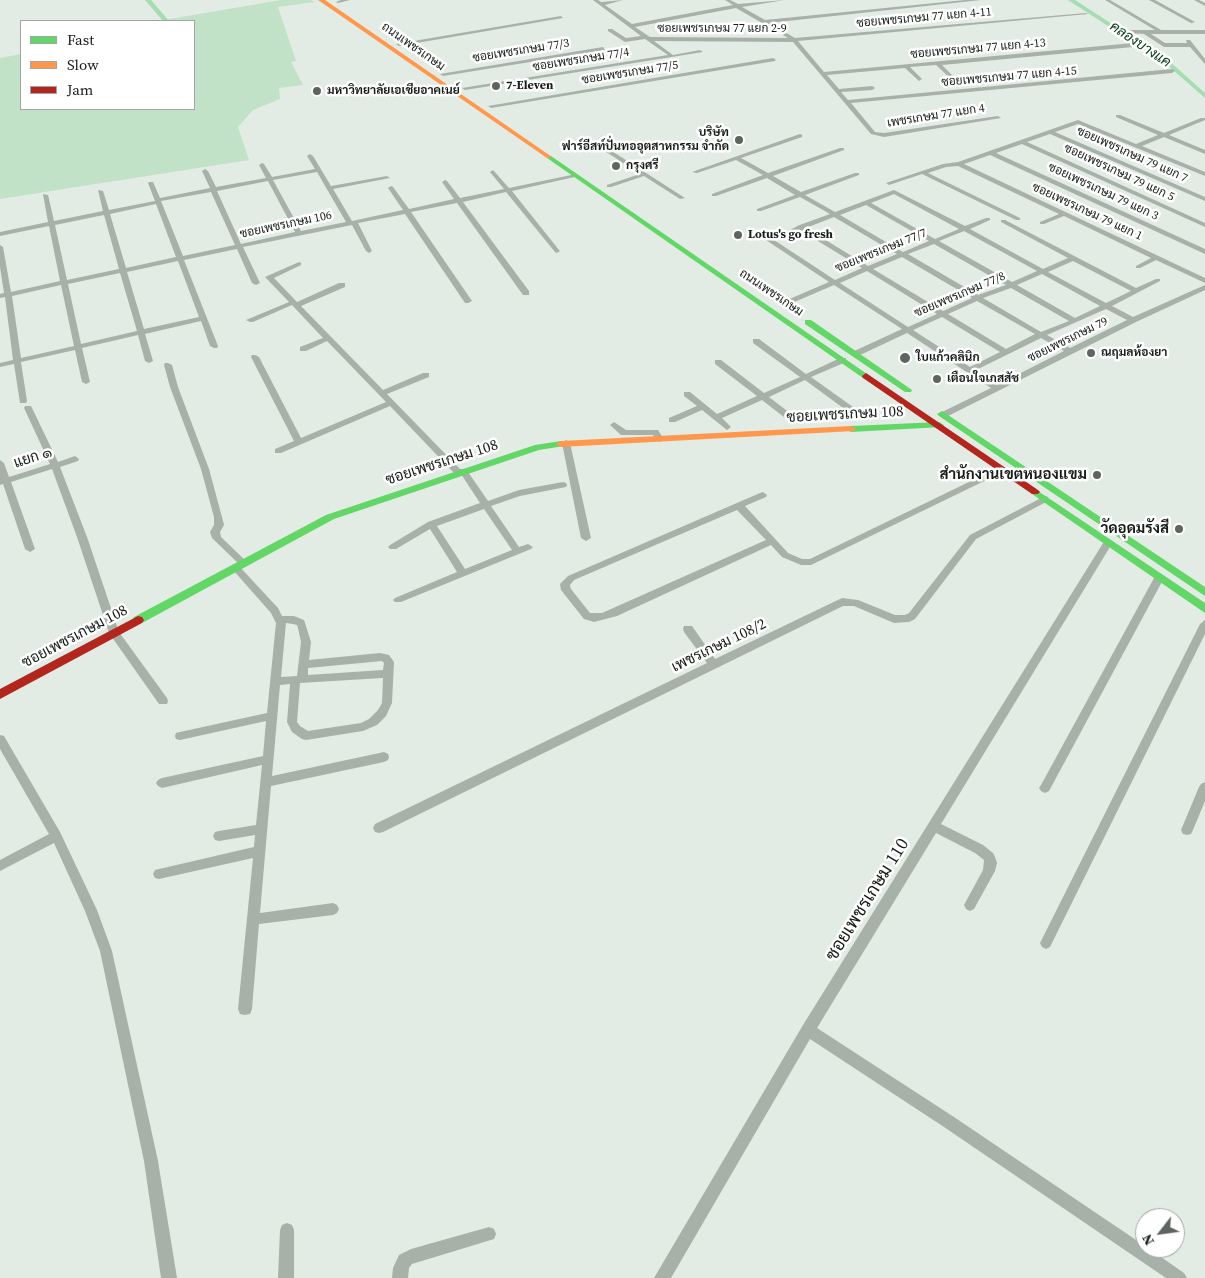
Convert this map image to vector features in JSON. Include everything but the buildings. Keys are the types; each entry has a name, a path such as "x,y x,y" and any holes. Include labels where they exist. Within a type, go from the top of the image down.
{"main road":[{"name":"ถนนเพชรเกษม","path":"321,0 843,360 939,416 1205,592"},
{"name":"ถนนเพชรเกษม","path":"340,1 399,44 919,398"},
{"path":"452,90 464,88"},
{"name":"ถนนเพชรเกษม","path":"939,416 1002,469 1205,609"},
{"name":"ซอยเพชรเกษม 108","path":"0,694 330,517 538,447 566,443 660,438 939,416"}],"street":[{"path":"595,0 672,56"},
{"path":"600,4 621,0"},
{"path":"727,0 794,40 848,102"},
{"path":"631,26 737,6 783,0"},
{"path":"764,22 979,0"},
{"path":"1107,0 1160,32"},
{"path":"1151,0 1193,22"},
{"path":"1196,0 1205,5"},
{"name":"ซอยเพชรเกษม 77 แยก 4-11","path":"794,40 1086,14"},
{"path":"399,44 561,17"},
{"name":"ซอยเพชรเกษม 77 แยก 2-9","path":"610,30 625,40 647,38 794,40"},
{"path":"1130,32 1205,32"},
{"path":"1144,32 1164,44"},
{"path":"1178,32 1205,62"},
{"name":"ซอยเพชรเกษม 77 แยก 4-13","path":"824,74 1133,45"},
{"path":"1149,45 1191,45"},
{"name":"ซอยเพชรเกษม 77/3","path":"444,74 603,49"},
{"path":"1196,50 1205,50"},
{"name":"ซอยเพชรเกษม 77/4","path":"464,88 700,52"},
{"name":"ซอยเพชรเกษม 77/5","path":"491,106 773,60"},
{"path":"937,63 950,76"},
{"path":"906,66 918,78"},
{"name":"ซอยเพชรเกษม 77 แยก 4-15","path":"848,102 1172,71"},
{"path":"838,91 872,88"},
{"name":"เพชรเกษม 77 แยก 4","path":"848,102 873,133 878,135 998,118"},
{"path":"1118,116 1205,152"},
{"path":"1136,146 1202,119"},
{"path":"889,183 945,165 959,164 1078,122 1205,174"},
{"name":"ซอยเพชรเกษม 79 แยก 7","path":"1050,132 1205,199"},
{"path":"695,172 800,136"},
{"name":"ซอยเพชรเกษม 79 แยก 5","path":"1023,142 1205,225"},
{"path":"602,147 682,198"},
{"path":"714,195 842,148"},
{"name":"ซอยเพชรเกษม 79 แยก 3","path":"992,153 1205,252"},
{"path":"310,156 369,252"},
{"path":"737,158 1069,351"},
{"name":"ซอยเพชรเกษม 79 แยก 1","path":"959,164 1205,281"},
{"path":"262,165 299,233"},
{"path":"0,234 318,170"},
{"path":"205,171 256,283"},
{"path":"493,172 557,251"},
{"path":"922,172 1018,219"},
{"path":"609,186 645,174"},
{"path":"759,210 856,174"},
{"name":"ซอยเพชรเกษม 106","path":"0,296 576,176"},
{"path":"329,188 387,178"},
{"path":"445,182 526,293"},
{"path":"151,183 214,346"},
{"path":"390,188 468,301"},
{"path":"100,190 149,361"},
{"path":"997,388 770,240 799,227 894,192 1133,320"},
{"path":"45,195 86,382"},
{"path":"865,202 1075,321"},
{"path":"1042,224 1064,214"},
{"name":"ซอยเพชรเกษม 77/7","path":"782,304 988,219"},
{"path":"1003,221 1136,291"},
{"path":"799,227 1006,352"},
{"path":"0,246 25,404 55,465 82,537 114,633 163,701"},
{"name":"ซอยเพชรเกษม 77/8","path":"855,354 977,298 1073,258"},
{"path":"1138,266 1156,258"},
{"path":"299,264 269,277 390,403 460,472 486,504 517,551"},
{"path":"970,370 1158,280"},
{"path":"250,320 342,285"},
{"name":"ซอยเพชรเกษม 79","path":"939,416 1069,351 1205,287"},
{"path":"0,364 203,318"},
{"path":"303,349 329,338"},
{"path":"756,341 857,414"},
{"path":"255,356 299,442"},
{"path":"716,418 843,360"},
{"path":"718,362 792,419"},
{"path":"168,365 174,388 205,469 218,517 219,524 215,532 217,538 275,611 279,619 281,631 246,1009"},
{"path":"381,393 426,375"},
{"path":"687,394 727,427"},
{"path":"278,451 390,403"},
{"path":"672,420 703,407"},
{"path":"614,425 624,433 654,432 660,438"},
{"path":"566,443 586,538"},
{"name":"แยก ๑","path":"3,482 75,459"},
{"path":"0,463 3,482 30,550"},
{"path":"738,505 793,560 811,562 820,560 1002,469"},
{"path":"393,547 431,524 519,493 563,485"},
{"path":"763,495 571,578 565,584 566,590 587,616 594,618 602,617 772,541"},
{"name":"เพชรเกษม 108/2","path":"379,828 842,602 855,603 894,618 906,619 912,616 972,537 1045,499"},
{"path":"431,524 463,573"},
{"name":"ซอยเพชรเกษม 110","path":"662,1278 808,1030 1108,542"},
{"path":"398,600 528,547"},
{"path":"1045,788 1159,578"},
{"path":"279,619 294,620 300,623 306,642 304,664 299,679 292,722 296,729 306,736 345,731 373,722 382,714 387,703 389,662 380,657 304,664"},
{"path":"1046,942 1205,624"},
{"path":"688,629 714,665"},
{"path":"276,681 388,674"},
{"path":"180,736 272,716"},
{"path":"0,739 56,836 91,910 106,951 151,1161 169,1278"},
{"path":"266,782 384,757"},
{"path":"162,783 268,759"},
{"path":"1186,830 1205,788"},
{"path":"934,826 979,849 989,858 991,863 989,871 970,906"},
{"path":"219,836 262,829"},
{"path":"0,866 56,836"},
{"path":"159,874 260,851"},
{"path":"254,919 334,909"},
{"path":"808,1030 949,1122 1179,1278"},
{"path":"286,1230 286,1278"},
{"path":"400,1278 404,1260 411,1256 489,1234"}],"green space":[{"path":"281,0 311,0 315,2 278,7 296,61 291,62 303,85 279,88 280,99 253,110 238,127 249,160 0,199 0,58 20,54 20,110 195,110 195,20 164,20"}],"waterway":[{"path":"148,0 165,20"},
{"name":"คลองบางแค","path":"1071,0 1167,62 1205,96"}],"traffic: fast":[{"path":"549,157 866,376"},
{"path":"808,322 908,390"},
{"path":"942,414 1205,592"},
{"path":"851,429 939,425"},
{"path":"138,620 330,517 538,447 561,444"},
{"path":"1035,492 1205,609"}],"traffic: slow":[{"path":"321,0 549,157"},
{"path":"561,444 851,429"}],"traffic: jam":[{"path":"866,376 1035,492"},
{"path":"0,694 138,620"}],"place":[{"name":"7-Eleven","path":"496,86"},
{"name":"มหาวิทยาลัยเอเชียอาคเนย์","path":"317,91"},
{"name":"บริษัท ฟาร์อีสท์ปั่นทออุตสาหกรรม จำกัด","path":"739,140"},
{"name":"กรุงศรี","path":"616,166"},
{"name":"Lotus's go fresh","path":"738,235"},
{"name":"ณฤมลห้องยา","path":"1091,353"},
{"name":"ใบแก้วคลินิก","path":"905,358"},
{"name":"เตือนใจเภสสัช","path":"937,379"},
{"name":"สำนักงานเขตหนองแขม","path":"1097,475"},
{"name":"วัดอุดมรังสี","path":"1179,529"}]}
